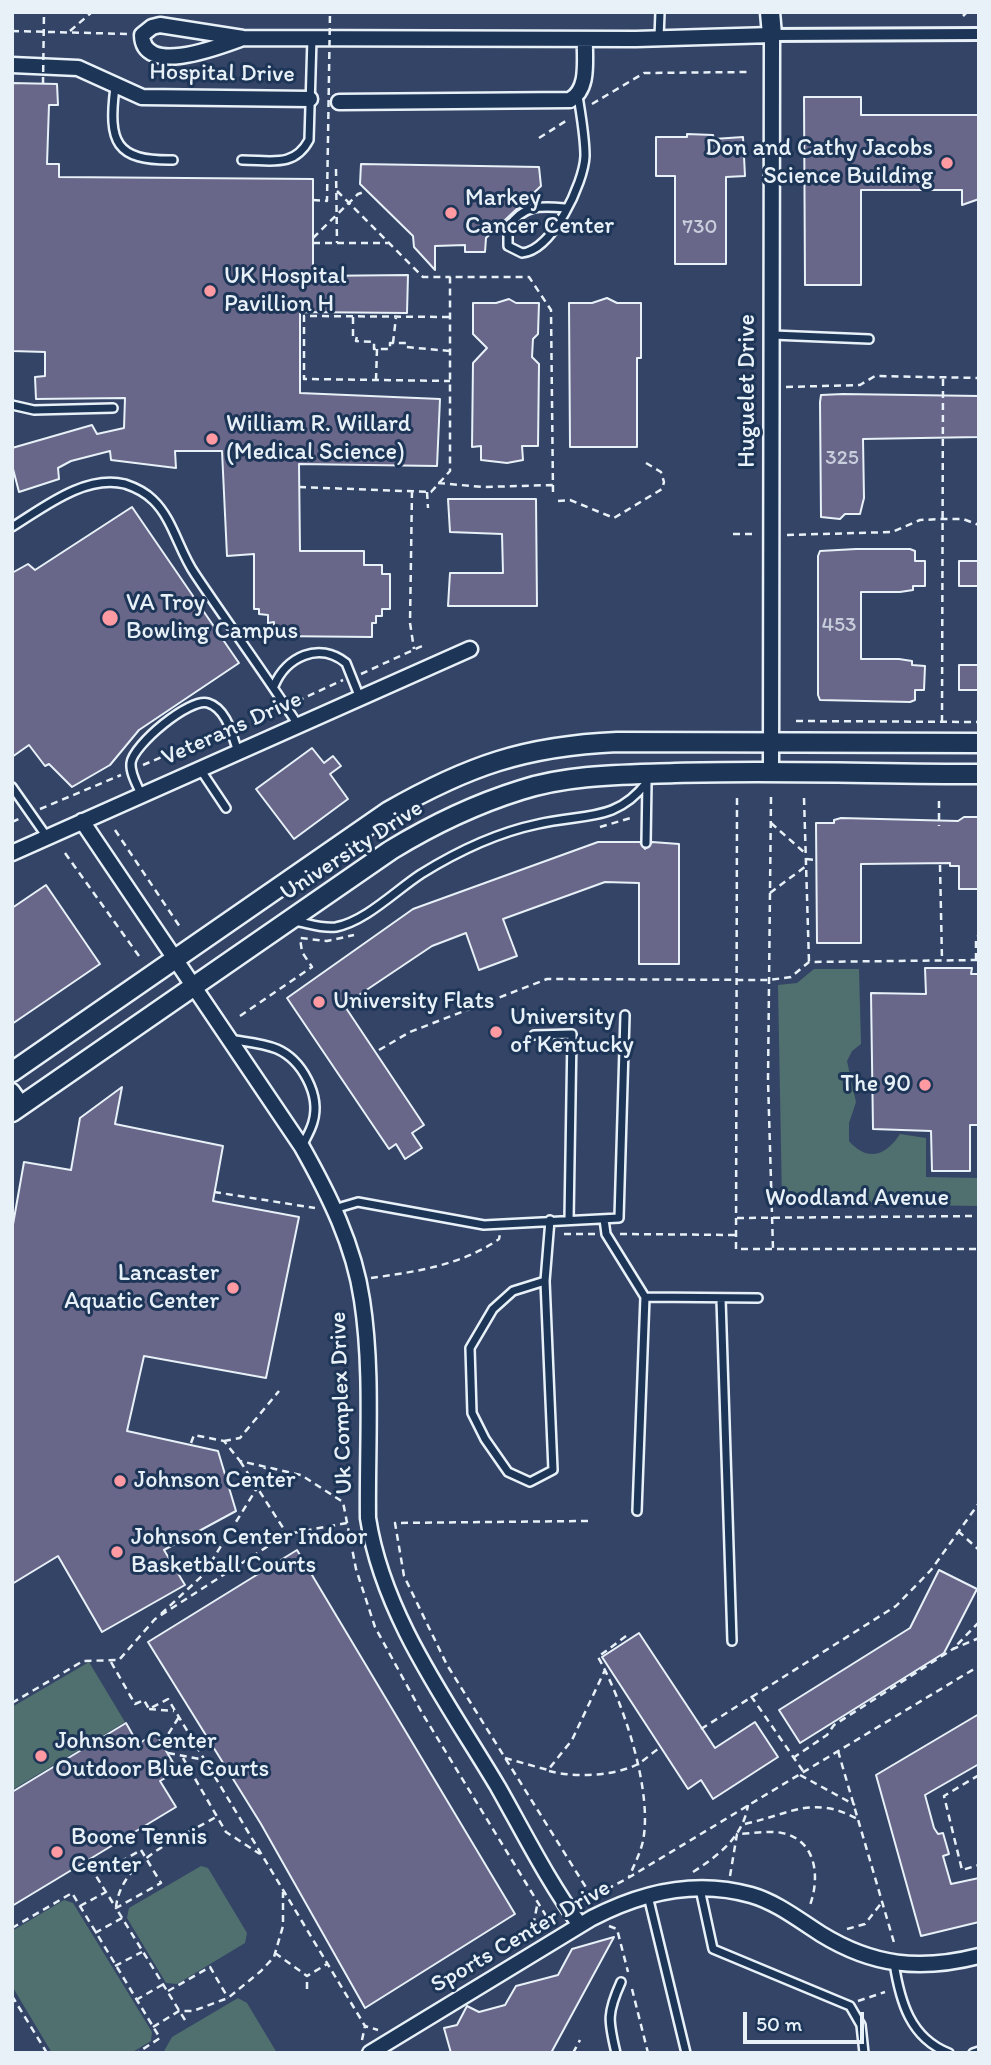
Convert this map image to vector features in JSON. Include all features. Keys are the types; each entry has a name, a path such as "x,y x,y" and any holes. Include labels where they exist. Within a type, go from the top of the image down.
{"street":[{"name":"Huguelet Drive","path":"770,12 773,335 771,771"},
{"path":"243,38 202,52 169,56 149,52 144,47 142,35 152,27 169,25 243,38 659,38 979,34"},
{"path":"339,102 531,103 570,100 578,96 583,87 584,38"},
{"name":"Hospital Drive","path":"12,65 78,68 142,97 310,99"},
{"name":"Veterans Drive","path":"12,853 470,649"},
{"name":"University Drive","path":"12,1072 389,811 447,778 482,765 579,744 979,743"},
{"name":"University Drive","path":"15,1103 193,988 391,850 458,814 523,789 585,776 647,778 771,771 979,774"},
{"name":"Uk Complex Drive","path":"82,821 173,960 302,1147 334,1209 358,1280 366,1343 366,1473 372,1544 391,1598 425,1664 580,1925"},
{"name":"Sports Center Drive","path":"365,2051 624,1901 678,1888 752,1895 847,1949 894,1963 948,1964 979,1956"}],"lane":[{"path":"659,38 660,12"},
{"path":"242,160 293,160 302,154 309,140 312,38"},
{"path":"115,87 113,127 122,148 145,161 173,160"},
{"path":"566,208 538,206 520,213 508,228 508,246 522,253 535,249 546,239 566,208 581,178 585,157 578,96"},
{"path":"773,335 869,339"},
{"path":"12,405 34,410 113,408"},
{"path":"12,527 55,500 90,486 114,483 138,490 152,499 162,512 194,573 274,686 298,725"},
{"path":"274,686 292,660 307,654 326,653 346,663 360,698"},
{"path":"141,794 132,770 133,756 140,746 193,703 203,702 215,706 230,728 237,752"},
{"path":"200,769 226,808"},
{"path":"646,843 647,778"},
{"path":"290,921 327,928 350,922 422,874 477,842 536,824 617,810 638,795 647,778"},
{"path":"12,787 47,837"},
{"path":"334,1209 358,1202 484,1225 619,1218 625,1015"},
{"path":"534,1035 572,1034 569,1220"},
{"path":"228,1038 280,1050 299,1065 311,1086 314,1106 314,1121 302,1147"},
{"path":"604,1219 606,1234 645,1297 637,1511"},
{"path":"545,1281 513,1291 493,1309 470,1348 472,1413 485,1439 508,1472 530,1482 554,1470 545,1281 550,1220"},
{"path":"645,1297 758,1298"},
{"path":"721,1299 732,1641"},
{"path":"700,1888 713,1949 850,2006 861,2025 864,2053"},
{"path":"648,1895 687,2053"},
{"path":"894,1963 899,1993 910,2021 933,2047 949,2053"},
{"path":"616,2053 608,2021 609,2009 621,1982"},
{"path":"973,2053 979,2051"}],"path":[{"path":"43,84 44,12"},
{"path":"70,31 92,12"},
{"path":"313,201 327,201 330,12"},
{"path":"963,16 967,12"},
{"path":"12,31 142,35"},
{"path":"539,138 644,73 748,72"},
{"path":"336,169 337,243"},
{"path":"337,191 423,277 529,277 551,310 553,492"},
{"path":"368,191 358,194 313,241 388,243"},
{"path":"299,487 427,492 450,471 450,277"},
{"path":"450,317 304,316 304,379 450,381"},
{"path":"353,316 353,336 357,336 356,341 374,342 374,349 390,349 396,317"},
{"path":"393,343 406,343 406,347 412,349 450,351"},
{"path":"376,380 377,349"},
{"path":"786,387 860,385 875,376 979,378"},
{"path":"942,722 943,379"},
{"path":"558,501 570,500 614,518 662,489 664,482 661,472 646,463"},
{"path":"438,484 483,487 553,485"},
{"path":"412,491 410,623 414,649"},
{"path":"427,492 428,508"},
{"path":"783,535 892,532 919,520 963,519 979,525"},
{"path":"733,534 754,534"},
{"path":"360,674 422,646"},
{"path":"296,701 346,679"},
{"path":"12,822 279,708"},
{"path":"796,721 979,722"},
{"path":"771,797 769,980 773,1250"},
{"path":"737,798 736,1250 979,1249"},
{"path":"804,798 809,962"},
{"path":"939,801 939,826"},
{"path":"594,827 619,824 647,809"},
{"path":"770,823 806,853"},
{"path":"115,830 180,927"},
{"path":"65,852 139,956"},
{"path":"806,859 816,860"},
{"path":"940,865 942,961"},
{"path":"770,893 806,866"},
{"path":"240,1016 312,967 302,952 300,938 341,940 364,929"},
{"path":"379,1050 410,1032 547,979 769,980 791,977 809,962 977,960 976,937 979,936"},
{"path":"214,1192 315,1208"},
{"name":"Woodland Avenue","path":"736,1218 979,1216"},
{"path":"358,1280 442,1266 491,1245 499,1239 500,1234"},
{"path":"191,1443 194,1435 223,1441 240,1438 279,1391"},
{"path":"223,1441 240,1461 287,1534"},
{"path":"240,1461 301,1475 343,1502 356,1569 375,1628 422,1713 537,1906 551,1924"},
{"path":"12,1703 83,1661 119,1661 155,1619 203,1575 257,1488 265,1467"},
{"path":"701,1729 896,1606 931,1570 979,1503"},
{"path":"588,1521 394,1523 404,1576 447,1665 592,1896 628,1878 979,1666"},
{"path":"155,1619 287,1534 347,1523"},
{"path":"958,1531 979,1550"},
{"path":"953,1649 979,1622"},
{"path":"626,1636 598,1657 626,1721 644,1806 643,1839 628,1878"},
{"path":"793,1758 827,1735 834,1725 953,1649 979,1638"},
{"path":"111,1662 135,1704 144,1700 149,1709"},
{"path":"548,1770 572,1740 605,1670"},
{"path":"751,1696 801,1773 855,1805"},
{"path":"149,1709 168,1699 176,1711 365,2026 365,2051"},
{"path":"149,1709 176,1711"},
{"path":"162,1744 179,1717"},
{"path":"504,1758 561,1774 598,1773 636,1765 661,1747"},
{"path":"838,1751 861,1821 895,1946"},
{"path":"168,1753 183,1758 205,1760"},
{"path":"183,1758 226,1832 262,1856"},
{"path":"979,1777 944,1796 962,1870 979,1865"},
{"path":"746,1824 748,1805"},
{"path":"693,1872 746,1824 803,1806 836,1811 861,1821"},
{"path":"117,1908 117,1897 146,1858 216,1817"},
{"path":"737,1834 778,1832 796,1839 813,1858 817,1878 810,1905"},
{"path":"730,1876 737,1834"},
{"path":"117,1908 161,1884 141,1850 96,1876 185,2020"},
{"path":"153,2027 179,2011 193,2011 229,1998 261,1971 275,1953 283,1926 283,1890"},
{"path":"80,1906 106,1892"},
{"path":"12,1928 72,1893 160,2038 137,2053"},
{"path":"847,1930 865,1924 883,1901"},
{"path":"530,1943 537,1906"},
{"path":"95,1933 122,1918"},
{"path":"617,1929 648,2053"},
{"path":"116,1966 142,1952"},
{"path":"275,1953 307,1976"},
{"path":"307,1976 327,1964"},
{"path":"168,1991 210,1968 229,1998"},
{"path":"307,1976 307,1989"},
{"path":"136,2000 162,1985"},
{"path":"863,1999 885,1992"},
{"path":"12,1996 47,2053"},
{"path":"365,2026 386,2032"},
{"path":"573,2053 580,2040"}],"shaded area":[{"name":"University of Kentucky","path":"12,12 979,12 979,2053 12,2053"}],"green space":[{"path":"814,969 859,969 861,1044 852,1051 847,1061 856,1102 849,1123 849,1141 863,1152 876,1154 889,1147 900,1134 926,1138 926,1177 979,1178 979,1206 782,1203 778,985 797,983"},
{"name":"Johnson Center Outdoor Blue Courts","path":"89,1662 125,1722 12,1790 12,1707"},
{"path":"201,1866 208,1868 247,1933 245,1943 177,1984 166,1983 127,1918 129,1908"},
{"path":"64,1900 73,1903 152,2032 151,2041 131,2053 52,2053 12,1986 12,1931"},
{"path":"238,1998 247,2003 277,2053 163,2053 172,2037"}],"building":[{"path":"12,83 57,84 58,105 49,105 47,164 59,164 59,177 313,179 313,276 408,275 407,313 300,312 300,393 440,399 437,466 299,464 300,551 364,551 364,565 382,565 382,574 390,574 390,609 382,609 382,616 376,616 376,623 372,623 372,637 274,636 274,622 268,623 268,615 259,614 259,609 254,609 254,554 227,556 222,451 175,451 176,468 111,460 110,451 71,461 58,468 59,479 19,492 12,465 12,448 92,425 97,434 124,428 125,398 36,399 35,377 45,376 45,352 12,351"},
{"name":"Don and Cathy Jacobs Science Building","path":"804,97 861,97 861,115 979,115 979,199 962,205 962,190 861,190 861,285 805,285"},
{"path":"687,134 713,135 714,139 743,137 745,176 726,177 726,264 675,264 675,176 656,176 656,137 687,137"},
{"name":"Markey Cancer Center","path":"361,164 539,167 541,186 486,238 485,252 465,252 465,245 435,246 435,270 414,247 413,236 360,184"},
{"path":"607,298 617,303 641,303 641,358 637,358 637,447 570,447 569,303 592,303"},
{"path":"509,299 516,303 539,303 538,334 533,339 532,357 539,364 538,446 522,446 523,460 507,463 481,460 481,446 472,447 473,363 487,348 473,334 473,303 496,303"},
{"path":"821,395 979,396 979,437 863,439 864,498 860,514 845,514 840,519 821,517"},
{"path":"448,499 536,499 537,606 448,606 450,573 503,573 502,534 450,532"},
{"name":"VA Troy Bowling Campus","path":"132,507 239,663 139,730 110,765 72,787 49,764 45,766 29,745 12,757 12,573 28,564 35,570"},
{"path":"910,549 915,551 915,561 925,561 925,586 913,586 913,590 900,592 861,592 861,659 899,659 912,661 912,665 925,666 924,690 915,690 915,700 910,702 820,700 818,695 818,556 820,551"},
{"path":"959,561 979,561 979,586 959,586"},
{"path":"959,665 979,665 979,690 959,690"},
{"path":"312,748 324,763 333,756 341,766 330,774 348,799 294,839 256,789"},
{"path":"964,817 979,817 979,889 959,889 959,866 950,866 950,863 861,864 861,943 817,943 816,823 834,823 834,820 841,818 958,821"},
{"name":"University Flats","path":"598,842 640,842 645,849 652,842 679,844 679,964 639,964 639,883 605,882 503,919 517,956 479,970 466,933 432,946 344,1005 424,1125 412,1133 422,1148 405,1159 396,1144 389,1149 287,998 413,909"},
{"path":"46,885 100,964 12,1024 12,908"},
{"name":"The 90","path":"925,968 972,968 971,974 979,974 979,1125 970,1125 970,1171 932,1171 931,1131 873,1129 871,993 926,994"},
{"path":"122,1087 115,1124 223,1146 213,1201 299,1217 266,1378 144,1356 127,1431 218,1451 236,1511 164,1550 185,1585 102,1632 58,1556 12,1584 12,1230 24,1162 71,1170 80,1118"},
{"path":"297,1550 515,1914 365,2008 261,1824 148,1642"},
{"path":"939,1570 977,1589 944,1653 800,1743 779,1710 910,1628"},
{"path":"639,1633 715,1748 755,1722 778,1757 713,1799 701,1780 688,1789 602,1657"},
{"path":"979,1714 979,1764 925,1795 934,1828 938,1834 943,1833 949,1854 943,1856 951,1884 979,1878 979,1922 921,1936 876,1775"},
{"name":"Boone Tennis Center","path":"126,1723 138,1744 156,1733 178,1771 160,1781 176,1807 12,1906 12,1792"},
{"path":"614,1937 551,2053 451,2053 444,2028 457,2025 467,2006 479,2012 505,2005 516,1986 558,1975 572,1949"}],"place":[{"name":"Don and Cathy Jacobs Science Building","path":"947,163"},
{"name":"Markey Cancer Center","path":"451,213"},
{"name":"UK Hospital Pavillion H","path":"210,291"},
{"name":"William R. Willard (Medical Science)","path":"212,439"},
{"name":"VA Troy Bowling Campus","path":"110,618"},
{"name":"University Flats","path":"319,1002"},
{"name":"University of Kentucky","path":"496,1032"},
{"name":"The 90","path":"925,1085"},
{"name":"Lancaster Aquatic Center","path":"233,1288"},
{"name":"Johnson Center","path":"120,1481"},
{"name":"Johnson Center Indoor Basketball Courts","path":"117,1552"},
{"name":"Johnson Center Outdoor Blue Courts","path":"41,1756"},
{"name":"Boone Tennis Center","path":"57,1852"}]}
